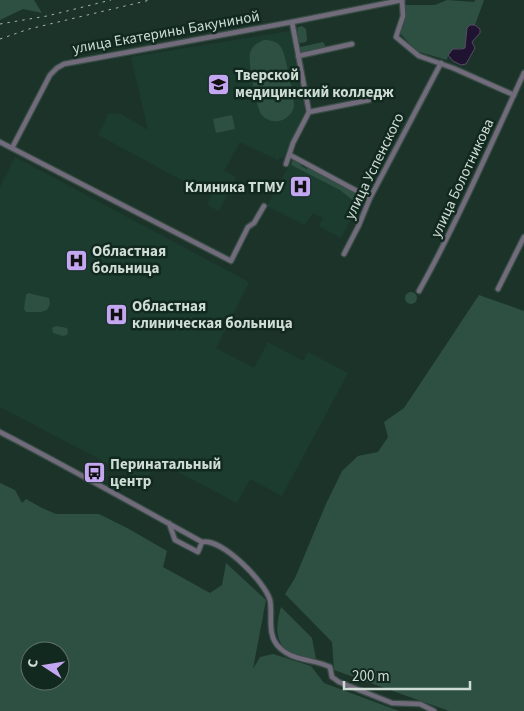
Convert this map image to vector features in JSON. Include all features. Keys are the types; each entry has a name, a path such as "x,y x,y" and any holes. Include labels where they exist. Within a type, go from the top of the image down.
{"street":[{"name":"улица Екатерины Бакуниной","path":"12,148 50,75 62,64 402,0"},
{"path":"402,0 403,16 396,37 414,52 514,95"},
{"path":"286,164 293,143 309,112 292,22"},
{"path":"298,56 352,44"},
{"name":"улица Успенского","path":"344,254 370,198 441,63"},
{"name":"улица Болотникова","path":"419,291 438,256 524,73"},
{"path":"309,112 369,100"},
{"path":"0,142 231,262 248,227 254,222 264,206"},
{"path":"290,155 370,198"},
{"path":"498,289 524,237"},
{"path":"0,432 68,467 202,542 207,541 228,551 263,587 269,598 272,633 280,648 291,655 321,662 330,667 332,677 348,685 392,703 420,704 434,711"},
{"path":"169,523 175,540 198,552 202,542"}],"shaded area":[{"path":"0,0 34,0 42,13 23,9 0,20"},
{"path":"447,0 474,2 475,0 484,0 475,25 470,25 465,48 453,49 448,55 447,60 416,51 399,32 405,21 405,5 435,5"},
{"path":"470,25 475,25 480,29 480,33 472,42 475,48 466,64 461,65 453,61 448,55 453,49 465,48 467,28"},
{"path":"302,26 306,29 307,39 306,42 300,43 297,38 297,31 298,27"},
{"name":"Тверской медицинский колледж","path":"290,31 305,112 283,158 280,157 278,160 274,158 276,154 273,158 240,142 224,171 236,177 219,211 207,205 211,196 98,135 109,113 121,114 148,130 131,57"},
{"path":"264,40 275,42 281,47 294,103 290,114 278,121 268,120 261,114 253,84 250,53 255,45"},
{"path":"323,42 326,47 301,53 300,47"},
{"path":"232,115 235,129 216,133 213,119"},
{"name":"Областная клиническая больница","path":"15,157 249,282 216,348 254,368 268,342 303,361 308,352 348,373 282,496 250,479 237,503 157,461 145,483 0,407 0,187"},
{"path":"293,159 302,163 301,166 307,169 309,167 366,198 356,217 353,216 356,209 353,207 355,202 340,190 293,166 291,164"},
{"path":"290,164 361,200 341,238 319,226 323,218 313,213 303,224 267,206"},
{"path":"411,292 417,298 411,304 405,298"},
{"path":"28,293 49,298 50,304 47,310 26,312 24,309"},
{"path":"479,295 524,311 524,711 449,711 334,670 332,642 285,594 295,578 342,471 358,456 378,452 388,437 384,422 404,408"},
{"path":"56,326 67,328 67,335 63,336 53,333 52,328"},
{"path":"0,483 15,490 22,503 26,499 56,514 99,514 129,529 167,551 163,567 210,593 222,585 226,563 266,600 253,669 260,657 273,654 311,666 324,683 399,711 0,711"},
{"path":"281,607 312,638 316,659 289,651 280,642 278,637 278,619"}],"railway":[{"path":"0,24 47,16 111,0"},
{"path":"0,39 29,29 150,0"}],"place":[{"name":"Тверской медицинский колледж","path":"219,84"},
{"name":"Клиника ТГМУ","path":"300,187"},
{"name":"Областная больница","path":"76,260"},
{"name":"Областная клиническая больница","path":"116,315"},
{"name":"Перинатальный центр","path":"94,473"}]}
